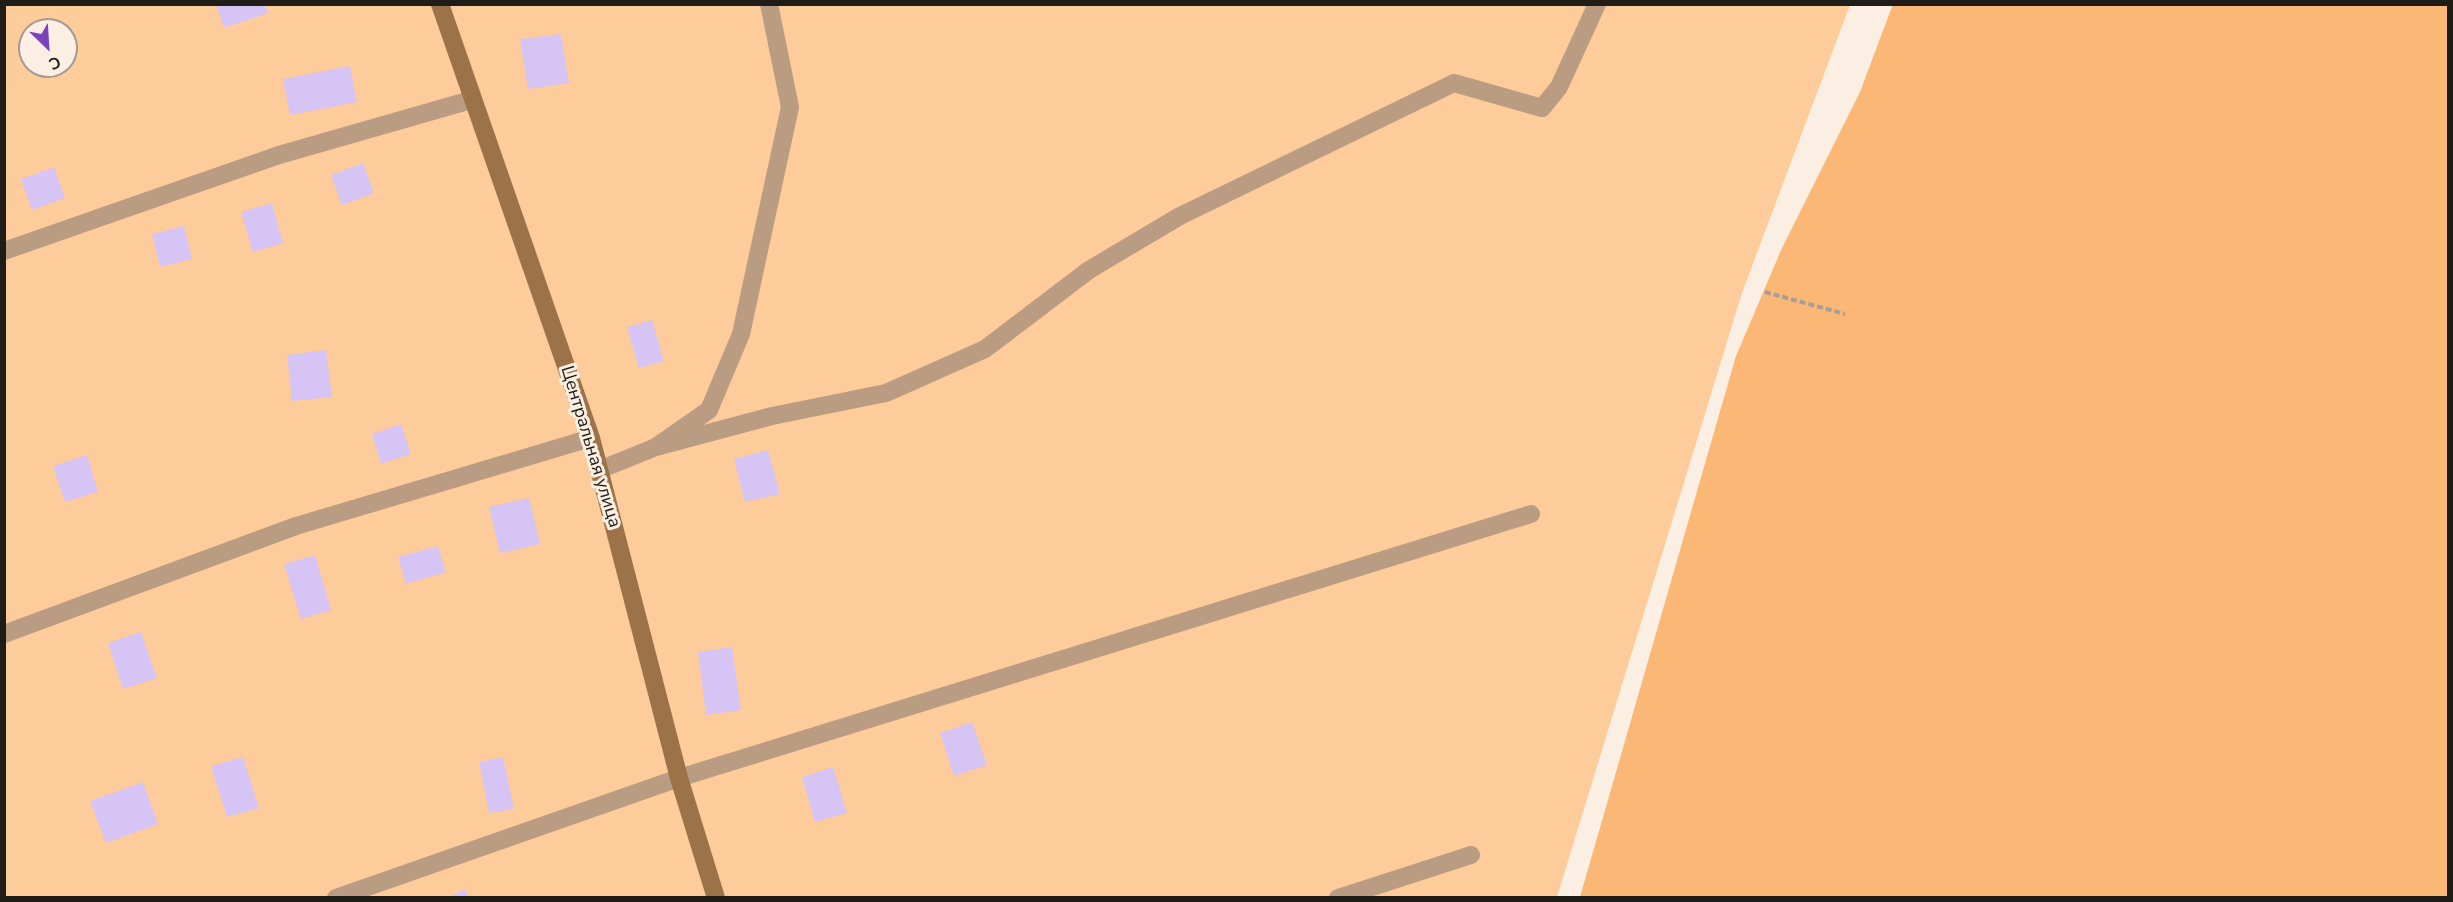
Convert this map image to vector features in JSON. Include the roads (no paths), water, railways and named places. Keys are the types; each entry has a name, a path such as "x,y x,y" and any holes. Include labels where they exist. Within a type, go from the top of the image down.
{"street":[{"name":"Центральная улица","path":"440,4 471,100 591,438 679,778 716,897"},
{"path":"656,447 709,410 741,334 790,107 770,4"},
{"path":"599,470 656,447 772,416 886,393 985,349 1089,270 1180,216 1454,83 1542,108 1559,87 1598,4"},
{"path":"4,251 279,155 471,100"},
{"path":"4,634 296,526 591,438"},
{"path":"336,897 679,778 1531,514"},
{"path":"1338,897 1471,855"}]}
